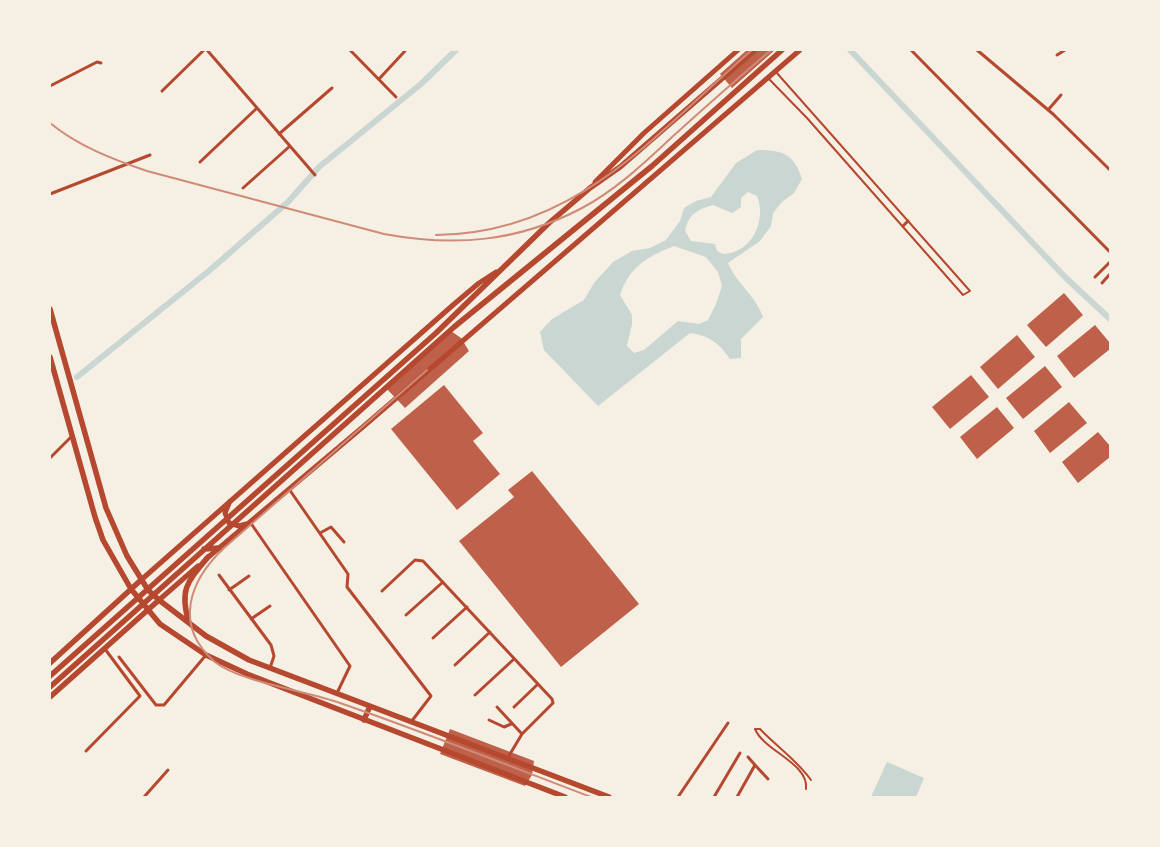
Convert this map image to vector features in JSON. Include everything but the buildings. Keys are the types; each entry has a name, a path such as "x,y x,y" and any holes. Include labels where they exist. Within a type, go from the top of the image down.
{"main road":[{"path":"50,676 436,333 496,272 590,188 644,133 738,50"},
{"path":"590,188 616,171 755,50"},
{"path":"50,687 454,327 652,166 782,50"},
{"path":"50,697 146,611 157,598 289,490 800,50"},
{"path":"50,663 132,592 141,580 230,500 479,283 496,272"},
{"path":"50,309 110,519 141,580 157,598 230,651 506,760 608,797"},
{"path":"50,357 103,540 132,592 146,611 160,624 206,655 271,685 565,797"},
{"path":"230,500 225,513 229,523 239,526 250,522"},
{"path":"132,592 156,587 195,552 219,548"},
{"path":"189,622 184,608 184,592 187,583 208,557"},
{"path":"81,635 100,632 140,603 157,598"},
{"path":"364,720 370,706"}],"street":[{"path":"162,91 206,50 315,175"},
{"path":"350,50 396,97"},
{"path":"911,50 1110,252"},
{"path":"977,50 1048,110 1110,170"},
{"path":"1057,55 1065,50"},
{"path":"379,79 405,51"},
{"path":"50,86 97,62 101,63"},
{"path":"279,134 332,88"},
{"path":"1048,110 1061,95"},
{"path":"200,162 257,108"},
{"path":"243,188 290,146"},
{"path":"50,194 150,155"},
{"path":"903,226 908,221"},
{"path":"1095,276 1110,262"},
{"path":"1102,283 1110,274"},
{"path":"50,458 72,436"},
{"path":"289,490 348,574 346,584 432,696 411,722"},
{"path":"250,522 350,666 337,694"},
{"path":"320,533 331,527 344,542"},
{"path":"382,591 415,560 423,561 552,699 552,703 522,734 506,760"},
{"path":"219,575 274,651 269,668"},
{"path":"230,590 249,576"},
{"path":"406,615 443,582"},
{"path":"251,619 270,606"},
{"path":"433,638 467,607"},
{"path":"456,665 490,632"},
{"path":"86,751 140,696 105,648"},
{"path":"119,657 156,705 164,705 206,655"},
{"path":"475,695 514,659"},
{"path":"514,707 538,684"},
{"path":"497,707 522,734"},
{"path":"490,720 504,727 512,724"},
{"path":"678,797 728,723"},
{"path":"714,797 740,753"},
{"path":"748,757 768,779"},
{"path":"737,797 755,765"},
{"path":"144,797 168,770"}],"lane":[{"path":"768,78 963,295 970,291 776,72"},
{"path":"806,789 807,782 800,771 755,729 760,729 785,754 799,763 810,780"}],"shaded area":[{"path":"757,150 774,151 791,159 802,179 794,193 782,202 773,213 771,226 760,241 728,263 760,309 763,317 741,339 741,358 730,359 713,341 690,333 598,406 544,350 540,332 552,319 584,300 594,283 613,262 632,251 650,248 666,240 680,221 684,208 696,201 711,197 736,163","holes":["748,192 757,196 760,205 758,225 755,234 749,242 742,248 723,254 717,251 715,244 691,241 685,231 694,213 713,205 732,213 741,207 741,198","674,246 706,257 718,272 722,286 716,304 708,320 699,324 678,321 644,350 634,353 627,346 632,315 620,295 634,270 656,254"]},
{"path":"887,762 924,778 916,797 871,797"}],"waterway":[{"path":"77,377 210,270 288,202 319,167 421,84 456,50"},
{"path":"850,50 1065,277 1110,319"}],"railway":[{"path":"436,235 486,230 531,217 572,198 610,174 646,145 752,50"},
{"path":"50,123 72,139 96,151 147,171 384,234 436,240 486,239 534,228 558,219 594,201 618,185 771,50"},
{"path":"427,370 224,548 212,561 195,589 191,604 190,619 194,634 202,648 215,662 240,675 340,703 591,797"}]}
